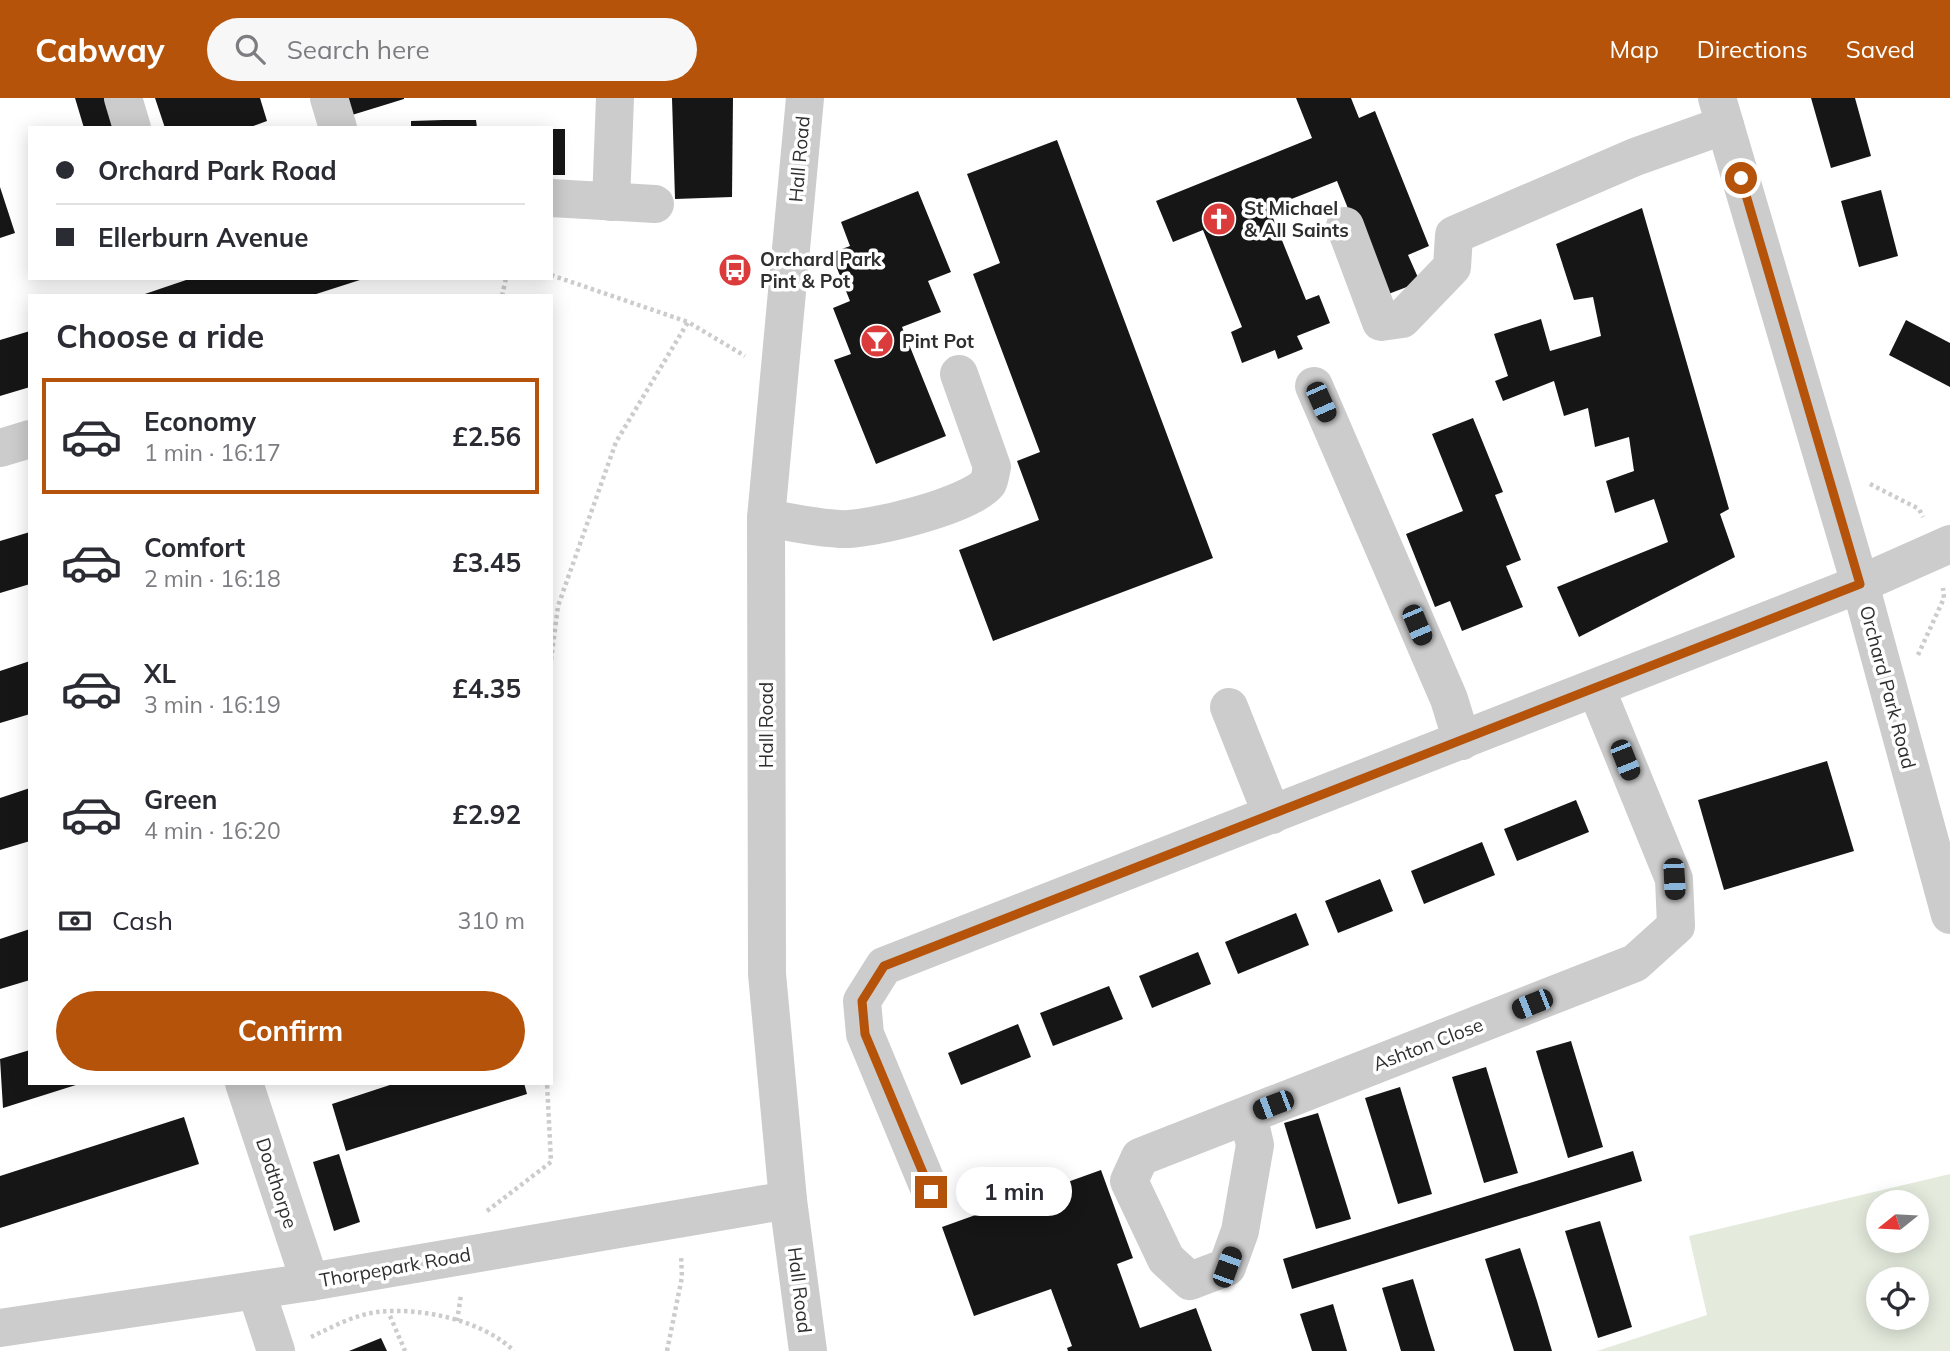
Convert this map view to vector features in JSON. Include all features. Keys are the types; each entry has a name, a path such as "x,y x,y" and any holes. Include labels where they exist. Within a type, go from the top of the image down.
{"street":[{"path":"123,98 131,126"},
{"path":"329,98 337,126"},
{"name":"Hall Road","path":"804,98 765,518 767,974 788,1200 808,1351"},
{"path":"611,202 615,104"},
{"path":"1345,226 1381,322 1402,319 1452,267 1454,235 1636,157 1721,111"},
{"name":"Orchard Park Road","path":"1721,111 1860,584 1950,915"},
{"path":"553,198 655,204"},
{"path":"765,518 839,529 867,529 897,523 972,493 988,483 992,467 959,374"},
{"path":"1314,386 1449,699 1462,741"},
{"path":"0,448 28,440"},
{"path":"931,1192 865,1034 862,1001 884,966 1860,584 1950,544"},
{"name":"Ashton Close","path":"1248,1115 1635,963 1676,926 1674,879 1596,688"},
{"path":"1229,707 1272,815"},
{"name":"Dodthorpe","path":"245,1085 310,1282"},
{"name":"Thorpepark Road","path":"0,1328 310,1282 788,1200"},
{"path":"256,1290 290,1346"}],"path":[{"path":"553,276 688,322 779,376"},
{"path":"553,645 558,606 616,442 688,322"},
{"path":"483,1214 551,1162 547,1085"},
{"path":"667,1351 682,1277 680,1219"},
{"path":"290,1346 353,1318 376,1312 410,1311 460,1322 500,1338 514,1351"},
{"path":"390,1316 405,1351"}],"shaded area":[{"path":"1950,1174 1950,1351 1597,1351 1707,1315 1689,1236 1866,1194 1866,1253 1929,1253 1929,1190 1883,1190"}],"building":[{"path":"75,98 104,98 112,126 83,126"},
{"path":"155,98 260,98 267,121 253,126 164,126"},
{"path":"346,98 404,98 404,99 352,115"},
{"path":"672,98 733,98 732,197 675,199"},
{"name":"St Michael & All Saints","path":"1296,98 1351,98 1359,118 1375,111 1429,246 1408,255 1420,282 1383,296 1337,181 1269,208 1306,300 1319,295 1330,323 1297,336 1303,349 1278,359 1275,350 1242,363 1231,332 1242,327 1203,230 1173,242 1156,201 1312,138"},
{"path":"1811,98 1855,98 1871,156 1831,168"},
{"path":"476,120 477,126 411,126 411,121"},
{"path":"553,129 565,129 565,175 553,175"},
{"path":"1057,140 1213,558 993,641 959,550 1039,520 1017,461 1040,452 973,274 1000,263 967,174"},
{"path":"0,187 15,233 0,238"},
{"path":"1881,190 1898,256 1859,267 1841,201"},
{"name":"Pint Pot","path":"918,191 951,272 928,281 941,312 902,327 946,436 876,464 834,360 851,354 833,308 850,301 831,253 850,246 841,222"},
{"path":"1642,208 1729,509 1720,514 1735,557 1579,637 1557,587 1668,542 1654,499 1615,513 1606,481 1634,471 1629,437 1595,447 1588,408 1564,416 1554,381 1503,401 1495,381 1508,376 1494,334 1541,319 1550,351 1601,336 1593,297 1574,300 1556,244"},
{"path":"186,280 360,280 316,294 145,294"},
{"path":"1906,320 1950,343 1950,387 1889,355"},
{"path":"28,332 28,388 0,396 0,340"},
{"path":"1473,418 1503,492 1495,495 1521,560 1506,566 1523,607 1462,631 1450,601 1435,607 1406,534 1463,511 1432,434"},
{"path":"28,533 28,585 0,593 0,541"},
{"path":"28,662 28,715 0,723 0,671"},
{"path":"1827,761 1854,851 1724,890 1698,800"},
{"path":"28,789 28,842 0,850 0,798"},
{"path":"1576,800 1589,832 1517,861 1504,829"},
{"path":"1482,842 1495,875 1424,904 1411,871"},
{"path":"1380,879 1393,911 1338,933 1325,901"},
{"path":"1296,913 1309,945 1238,974 1225,942"},
{"path":"28,930 28,981 0,989 0,939"},
{"path":"1198,952 1211,984 1152,1008 1139,976"},
{"path":"1109,986 1123,1019 1053,1046 1040,1013"},
{"path":"1018,1024 1031,1057 961,1085 948,1053"},
{"path":"1571,1041 1603,1147 1568,1158 1536,1051"},
{"path":"28,1051 28,1085 76,1085 3,1108 0,1059"},
{"path":"1486,1067 1518,1173 1484,1183 1452,1077"},
{"path":"390,1085 525,1085 527,1094 346,1151 332,1104"},
{"path":"1400,1087 1432,1194 1398,1204 1365,1098"},
{"path":"1318,1113 1351,1219 1316,1229 1284,1123"},
{"path":"184,1117 199,1164 0,1228 0,1176"},
{"path":"1633,1151 1642,1181 1292,1289 1283,1259"},
{"path":"339,1154 360,1222 334,1231 313,1162"},
{"path":"1101,1170 1133,1258 1117,1264 1140,1328 1196,1308 1212,1351 1068,1351 1067,1348 1072,1346 1051,1289 974,1316 942,1227"},
{"path":"1600,1221 1632,1327 1598,1338 1565,1231"},
{"path":"1520,1248 1552,1351 1514,1351 1485,1259"},
{"path":"1413,1279 1435,1351 1401,1351 1382,1288"},
{"path":"1333,1304 1347,1351 1312,1351 1300,1314"},
{"path":"381,1338 387,1351 349,1351"}],"place":[{"name":"St Michael & All Saints","path":"1219,219"},
{"name":"Orchard Park Pint & Pot","path":"735,270"},
{"name":"Pint Pot","path":"877,341"}],"route":[{"path":"931,1192 865,1034 862,1001 884,966 1860,584 1741,178"}]}
